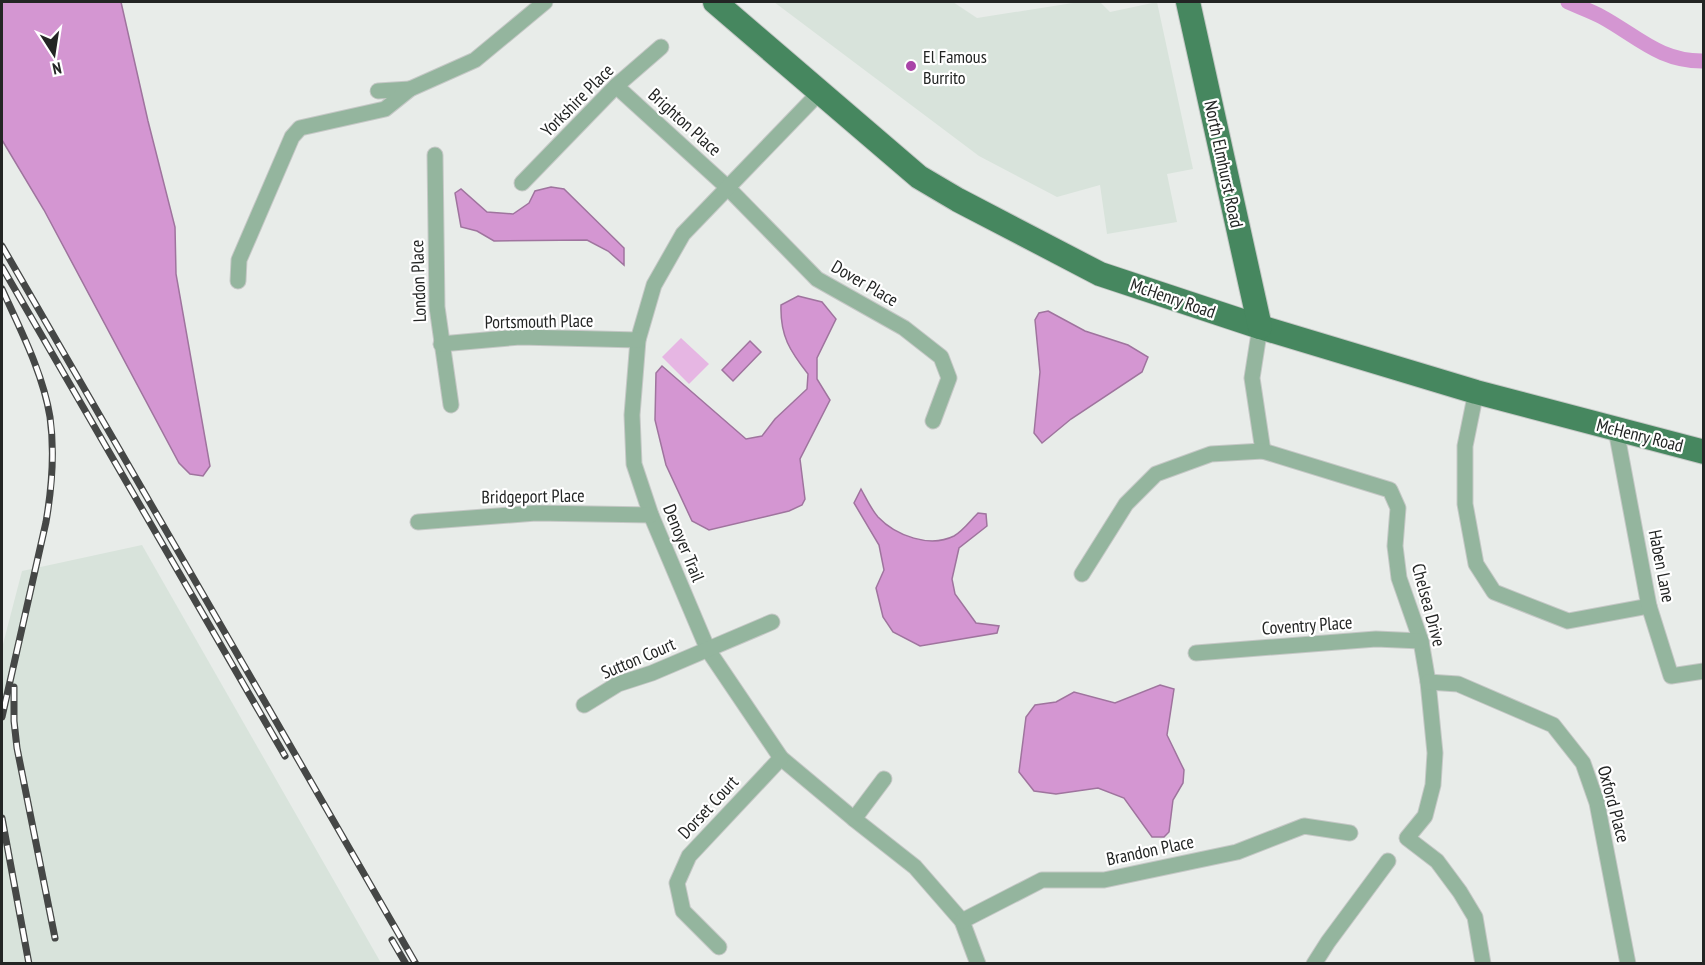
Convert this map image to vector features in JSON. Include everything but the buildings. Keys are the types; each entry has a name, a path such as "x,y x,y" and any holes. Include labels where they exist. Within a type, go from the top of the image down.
{"main road":[{"name":"McHenry Road","path":"715,2 919,177 958,200 1100,274 1260,327 1476,392 1704,452"},
{"name":"North Elmhurst Road","path":"1188,2 1260,327"}],"street":[{"path":"238,281 240,260 292,137 304,127 385,109 411,89 475,60 545,2"},
{"name":"Yorkshire Place","path":"522,183 616,86 661,47"},
{"name":"Brighton Place","path":"616,86 728,187"},
{"path":"378,91 411,89"},
{"name":"Denoyer Trail","path":"819,93 683,234 654,285 638,340 632,415 634,464 651,514 708,650 781,758 915,867 962,921 978,963"},
{"name":"London Place","path":"435,155 437,307 451,405"},
{"name":"Dover Place","path":"728,187 817,279 904,328 941,357 949,378 933,421"},
{"path":"1082,574 1126,504 1156,474 1211,454 1263,451 1252,378 1260,327"},
{"name":"Portsmouth Place","path":"441,344 520,338 638,340"},
{"path":"1476,392 1465,446 1465,504 1476,564 1494,592 1568,621 1649,606"},
{"name":"Haben Lane","path":"1616,430 1649,606 1671,676 1704,671"},
{"name":"Chelsea Drive","path":"1263,451 1390,490 1398,508 1395,546 1399,578 1421,641 1428,682 1435,753 1433,785 1425,816 1407,838 1437,861 1460,892 1475,917 1483,963"},
{"name":"Bridgeport Place","path":"418,522 536,513 651,514"},
{"name":"Sutton Court","path":"584,705 618,684 652,673 771,622"},
{"name":"Coventry Place","path":"1196,653 1376,639 1421,641"},
{"name":"Oxford Place","path":"1428,682 1458,684 1553,725 1583,763 1597,803 1628,963"},
{"name":"Dorset Court","path":"719,947 683,912 677,883 689,856 781,758"},
{"path":"854,819 884,779"},
{"name":"Brandon Place","path":"962,921 1042,880 1115,878 1237,852 1304,826 1350,833"},
{"path":"1314,963 1366,888 1388,861"}],"shaded area":[{"path":"2,2 121,2 175,227 176,274 210,466 203,476 190,474 179,463 44,210 2,140"},
{"path":"774,2 953,2 977,18 1079,2 1100,2 1110,12 1157,2 1193,169 1167,174 1177,222 1107,234 1100,185 1057,197 979,156"},
{"path":"551,187 564,189 624,248 624,265 608,251 587,240 494,241 477,231 461,227 455,193 461,189 487,212 513,214 529,203 535,191"},
{"path":"798,296 822,302 836,319 817,358 817,379 830,400 800,459 805,499 802,505 789,511 709,530 692,521 666,465 655,420 656,373 662,366 746,439 762,436 775,419 807,389 808,374 787,342 781,316 781,305"},
{"path":"1048,311 1085,331 1128,345 1148,357 1142,372 1071,419 1042,443 1034,433 1040,372 1035,320 1039,313"},
{"path":"681,338 709,364 689,384 662,357"},
{"path":"750,341 761,352 733,381 722,370"},
{"path":"861,489 873,511 885,524 904,535 924,540 935,541 954,536 978,513 986,514 987,526 959,548 952,579 955,594 976,623 999,626 997,633 920,646 893,632 883,617 876,588 884,570 879,545 854,503"},
{"path":"142,545 381,963 2,963 2,648 22,571"},
{"path":"1160,685 1174,689 1167,735 1184,770 1183,783 1173,800 1169,832 1164,837 1152,837 1124,798 1098,788 1056,794 1034,791 1019,772 1026,717 1035,705 1056,702 1074,692 1115,703"}],"waterway":[{"path":"1568,2 1602,17 1662,53 1688,60 1704,61"}],"railway":[{"path":"2,246 416,964"},
{"path":"2,267 285,756"},
{"path":"2,289 42,384 52,430 53,457 46,522 2,717"},
{"path":"14,687 17,748 55,938"},
{"path":"2,818 29,964"},
{"path":"392,940 406,964"}],"place":[{"name":"El Famous Burrito","path":"911,66"}]}
